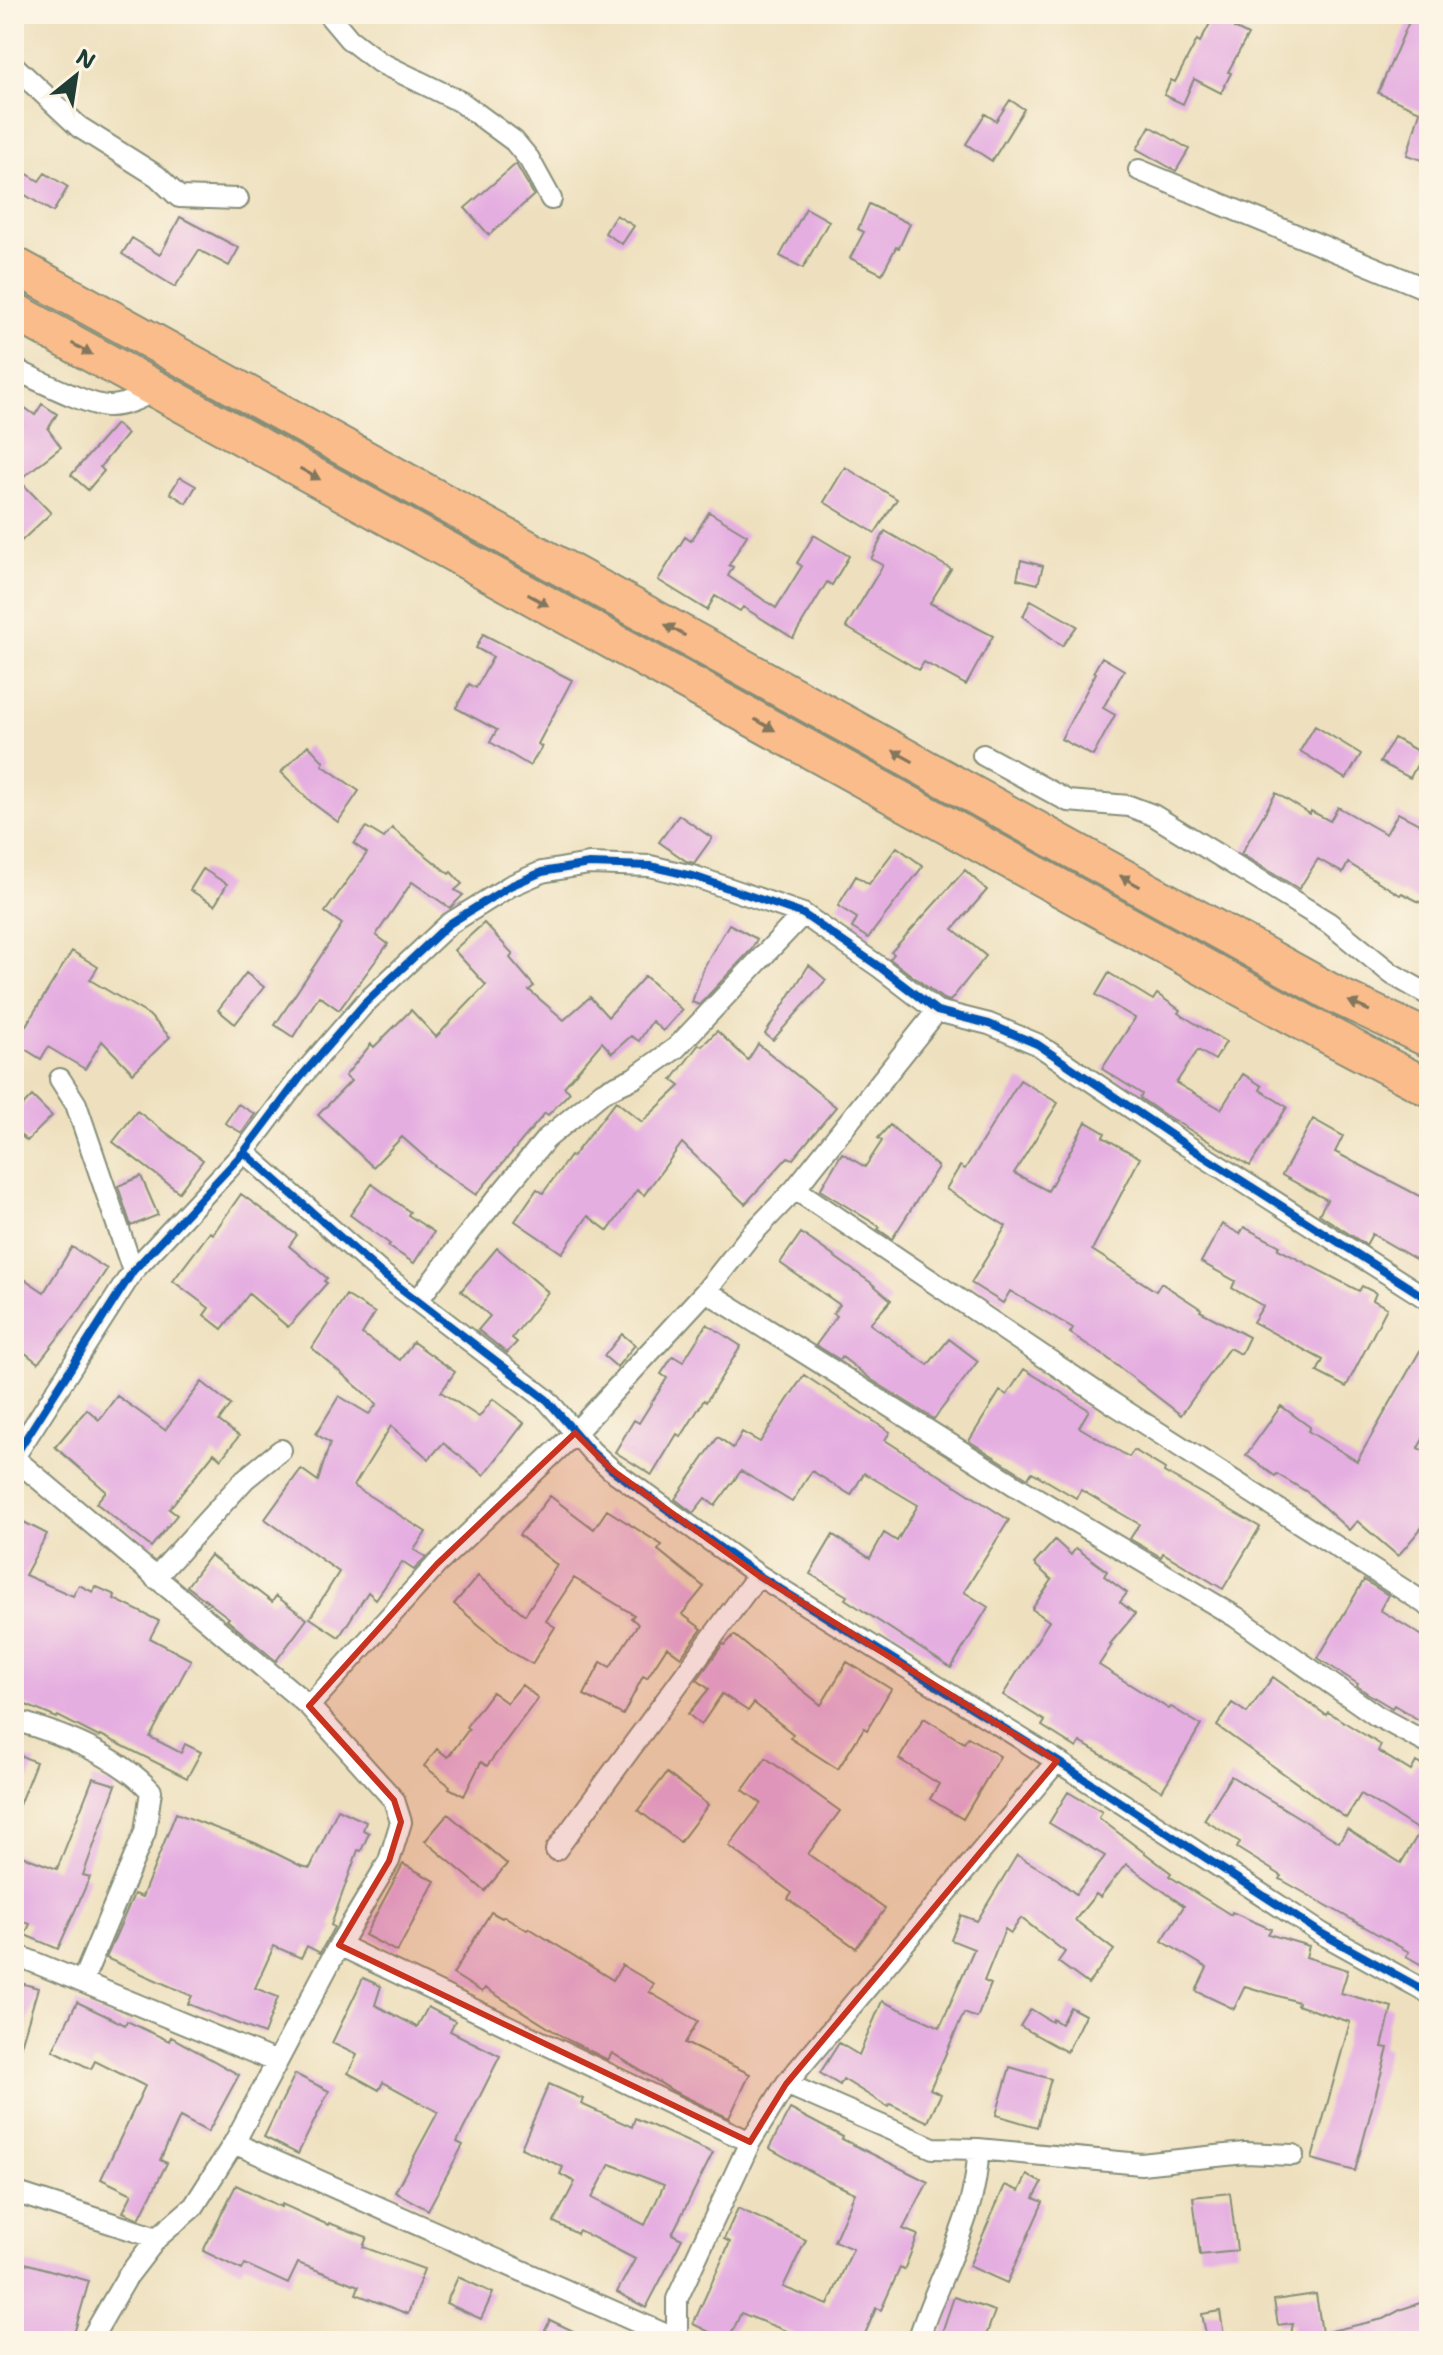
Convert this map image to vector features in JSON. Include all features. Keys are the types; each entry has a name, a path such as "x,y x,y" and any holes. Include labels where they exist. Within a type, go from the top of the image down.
{"highway":[{"path":"14,265 1322,988 1429,1039"},
{"path":"14,311 1307,1024 1429,1088"}],"street":[{"path":"328,14 349,39 379,62 461,102 514,141 529,159 551,199"},
{"path":"14,66 79,127 157,176 179,197 238,199"},
{"path":"1139,170 1429,290"},
{"path":"14,369 66,393 107,407 134,401 156,390"},
{"path":"983,755 1068,801 1129,806 1153,815 1329,923 1392,974 1429,995"},
{"path":"90,2341 127,2277 157,2238 194,2206 234,2143 339,1945 389,1861 401,1822 394,1800 309,1706 14,1458 133,1271 244,1152 299,1079 364,1004 449,924 510,886 542,872 589,864 620,863 650,866 696,877 803,914 937,1011 989,1024 1037,1044 1186,1145 1429,1300"},
{"path":"418,1300 546,1139 603,1092 634,1078 676,1048 803,914"},
{"path":"309,1706 437,1564 575,1433 706,1291 749,1237 795,1189 937,1011"},
{"path":"60,1079 76,1104 133,1271"},
{"path":"244,1152 381,1273 547,1400 612,1470 758,1575 1057,1761 1321,1933 1429,1993"},
{"path":"795,1189 1051,1362 1429,1606"},
{"path":"706,1291 1021,1489 1236,1617 1377,1716 1429,1744"},
{"path":"155,1578 245,1479 281,1450"},
{"path":"556,1850 758,1575"},
{"path":"14,1720 104,1756 138,1776 151,1791 145,1832 82,1982"},
{"path":"234,2143 678,2341 677,2299 750,2142 786,2084 1057,1761"},
{"path":"339,1945 750,2142"},
{"path":"14,1954 277,2062"},
{"path":"786,2084 933,2148 978,2149 1141,2164 1245,2153 1293,2155"},
{"path":"918,2341 964,2227 978,2173 978,2149"},
{"path":"14,2192 157,2238"}],"highlighted area":[{"path":"575,1433 612,1470 758,1575 1057,1761 786,2084 750,2142 339,1945 389,1861 401,1822 394,1800 309,1706 437,1564"}],"building":[{"path":"1215,14 1241,14 1234,28 1248,35 1228,72 1231,73 1221,93 1194,79 1183,104 1164,95 1171,80 1175,82"},
{"path":"1411,17 1429,24 1429,162 1407,155 1420,111 1378,93"},
{"path":"1010,100 1024,109 992,161 966,144 985,114 996,121"},
{"path":"1150,126 1189,149 1176,171 1137,149"},
{"path":"516,164 534,195 489,235 465,208"},
{"path":"14,166 39,181 45,173 68,187 53,212 14,188"},
{"path":"869,204 910,224 882,274 850,258 864,232 858,229"},
{"path":"806,208 829,221 803,268 780,256"},
{"path":"616,215 634,226 622,244 605,233"},
{"path":"180,217 239,248 229,266 199,250 175,287 122,254 132,238 160,255"},
{"path":"14,400 35,415 42,404 57,414 48,429 61,447 19,480 51,513 14,548"},
{"path":"116,424 127,434 100,467 104,471 88,490 71,475"},
{"path":"845,467 897,499 875,533 824,502"},
{"path":"180,477 196,486 186,503 170,493"},
{"path":"709,512 747,535 729,565 733,567 728,576 776,608 802,566 797,563 814,535 849,556 832,585 827,582 793,638 743,607 740,611 715,596 707,610 658,580 685,537 691,541"},
{"path":"885,531 951,569 930,603 993,636 966,685 924,662 919,670 846,627 883,565 871,559"},
{"path":"1021,560 1043,566 1038,584 1017,579"},
{"path":"1031,600 1077,626 1062,646 1023,616"},
{"path":"483,634 572,680 538,744 542,747 530,766 490,742 497,730 456,708 469,684 476,688 493,657 476,648"},
{"path":"1102,657 1124,670 1103,708 1115,715 1093,756 1061,739"},
{"path":"1315,726 1361,754 1346,779 1300,751"},
{"path":"1394,738 1423,754 1410,778 1380,762"},
{"path":"308,745 324,762 322,765 359,791 338,822 311,802 281,772"},
{"path":"1276,793 1310,814 1311,811 1330,821 1338,807 1386,834 1398,813 1429,829 1429,907 1402,893 1400,895 1348,863 1343,873 1318,859 1299,889 1241,854"},
{"path":"679,815 712,838 694,863 686,861 659,842"},
{"path":"366,827 384,838 392,828 449,874 451,872 462,884 455,890 463,895 450,908 412,882 376,935 388,944 339,1010 319,996 293,1037 275,1025 342,924 325,912 367,853 354,844"},
{"path":"897,847 923,866 868,938 852,928 857,918 838,906 856,876 869,884"},
{"path":"203,869 227,884 215,905 190,890"},
{"path":"965,870 987,890 953,929 986,956 950,1001 890,959 894,954 891,952"},
{"path":"484,923 513,954 510,958 534,986 529,990 564,1020 590,997 608,1017 645,976 682,1010 663,1031 652,1021 639,1041 631,1036 612,1053 602,1042 564,1087 570,1092 548,1115 545,1113 476,1195 436,1167 402,1137 373,1167 318,1115 351,1081 345,1076 371,1044 374,1047 411,1010 436,1037 486,985 454,950"},
{"path":"729,924 757,939 751,950 699,1005 692,1002 705,965"},
{"path":"72,951 98,967 90,980 149,1015 170,1037 133,1073 102,1041 85,1069 48,1047 41,1059 15,1043"},
{"path":"809,965 826,980 773,1040 765,1034"},
{"path":"246,973 264,987 235,1024 218,1010"},
{"path":"1109,973 1153,1000 1157,994 1180,1010 1178,1013 1226,1042 1215,1060 1198,1050 1176,1083 1221,1109 1243,1074 1262,1086 1260,1090 1287,1107 1250,1166 1165,1115 1140,1098 1142,1094 1102,1069 1135,1018 1096,995"},
{"path":"717,1031 748,1060 758,1044 836,1107 793,1159 788,1157 745,1204 682,1143 644,1195 637,1190 608,1231 588,1216 562,1253 515,1221 537,1189 543,1193 616,1101 642,1122 680,1086 672,1080 699,1044 702,1046"},
{"path":"1020,1080 1058,1103 1014,1173 1048,1191 1086,1122 1105,1133 1103,1137 1140,1158 1092,1250 1156,1291 1161,1283 1200,1311 1249,1337 1241,1354 1229,1348 1181,1415 1070,1333 1073,1328 1010,1291 1003,1303 971,1283 1006,1226 946,1189 960,1166 965,1169"},
{"path":"32,1096 52,1116 27,1141 14,1129 14,1115"},
{"path":"238,1104 255,1114 242,1133 225,1123"},
{"path":"137,1111 203,1160 179,1192 113,1142"},
{"path":"1313,1119 1343,1136 1335,1152 1429,1201 1429,1267 1372,1234 1366,1245 1319,1214 1327,1200 1282,1175"},
{"path":"890,1125 938,1167 892,1239 878,1229 880,1227 820,1190 842,1153 865,1167 882,1141 878,1138"},
{"path":"141,1176 158,1215 131,1226 118,1186"},
{"path":"372,1184 410,1212 408,1215 434,1232 414,1263 350,1215"},
{"path":"241,1194 297,1235 289,1246 327,1278 324,1281 327,1283 288,1327 249,1294 222,1329 204,1315 209,1308 173,1281 210,1232 213,1234"},
{"path":"1222,1224 1240,1234 1244,1227 1280,1246 1278,1249 1359,1291 1362,1286 1376,1293 1373,1300 1387,1308 1346,1387 1317,1372 1323,1360 1253,1322 1263,1306 1232,1288 1235,1281 1201,1262"},
{"path":"801,1233 891,1300 870,1324 928,1365 949,1339 978,1361 934,1419 842,1357 840,1360 816,1345 837,1316 833,1313 840,1305 780,1263"},
{"path":"72,1247 107,1269 38,1363 14,1344 14,1272 44,1292"},
{"path":"497,1248 548,1292 512,1338 517,1342 507,1353 478,1330 490,1316 461,1291"},
{"path":"346,1295 375,1313 362,1334 400,1360 413,1342 455,1372 441,1392 479,1417 493,1399 524,1423 484,1475 443,1443 429,1459 391,1426 354,1486 426,1532 414,1550 426,1557 414,1570 402,1562 376,1599 368,1592 339,1637 310,1618 339,1572 265,1519 301,1469 318,1481 330,1443 316,1434 339,1396 369,1414 377,1404 312,1348"},
{"path":"707,1324 741,1346 706,1402 704,1400 681,1437 677,1434 652,1475 615,1452 634,1420 639,1423 667,1378 661,1374 673,1356 683,1362"},
{"path":"622,1334 635,1345 617,1367 604,1356"},
{"path":"1429,1335 1429,1428 1418,1448 1429,1454 1429,1519 1398,1556 1357,1521 1349,1530 1307,1492 1277,1474 1275,1476 1246,1455 1281,1406 1310,1427 1308,1431 1357,1461"},
{"path":"1024,1369 1089,1410 1079,1427 1129,1457 1134,1450 1165,1469 1164,1472 1260,1527 1223,1589 1163,1553 1161,1557 1130,1539 1139,1524 1081,1490 1076,1498 1032,1472 1028,1478 969,1441 1000,1391 1007,1395"},
{"path":"804,1375 890,1432 885,1440 1009,1520 964,1592 988,1607 951,1668 810,1574 833,1535 870,1558 884,1533 897,1541 918,1505 864,1473 851,1495 812,1471 792,1502 741,1471 715,1506 705,1498 693,1513 675,1499 718,1437 733,1448 742,1432 760,1442"},
{"path":"202,1382 231,1405 219,1421 239,1436 221,1459 214,1453 169,1509 177,1515 151,1547 96,1503 106,1491 55,1447 87,1409 99,1420 117,1396 165,1430"},
{"path":"550,1496 594,1529 607,1510 662,1545 658,1550 704,1587 682,1614 702,1629 681,1657 667,1647 647,1678 643,1676 623,1715 584,1695 601,1662 610,1667 638,1624 631,1618 634,1615 574,1578 546,1621 555,1627 532,1664 510,1651 454,1604 478,1576 525,1615 557,1565 519,1535"},
{"path":"14,1517 47,1534 25,1575 73,1596 79,1585 93,1592 95,1586 115,1595 114,1599 159,1621 150,1638 191,1660 150,1737 181,1753 185,1744 201,1752 187,1778 101,1735 99,1737 58,1716 14,1700"},
{"path":"1055,1540 1071,1555 1076,1548 1107,1571 1104,1576 1127,1593 1120,1602 1135,1614 1110,1644 1099,1665 1169,1709 1171,1707 1201,1725 1162,1791 1080,1742 1077,1748 1042,1726 1045,1721 1003,1695 1049,1621 1032,1609 1052,1580 1034,1564"},
{"path":"210,1555 272,1602 276,1596 307,1619 276,1661 227,1620 229,1618 187,1586"},
{"path":"1364,1580 1388,1595 1380,1610 1429,1640 1429,1726 1367,1693 1318,1658"},
{"path":"734,1635 821,1705 847,1662 891,1689 867,1730 864,1728 838,1769 790,1738 793,1734 754,1703 748,1711 722,1694 701,1725 688,1714 709,1689 697,1680 723,1644"},
{"path":"1273,1677 1326,1715 1328,1712 1381,1745 1378,1751 1411,1771 1416,1762 1429,1770 1429,1969 1406,1956 1409,1952 1280,1879 1282,1876 1237,1848 1240,1842 1204,1820 1231,1776 1339,1842 1347,1829 1401,1863 1420,1831 1361,1794 1346,1818 1217,1726 1232,1703 1247,1713"},
{"path":"522,1685 538,1698 487,1766 481,1762 464,1796 449,1788 424,1766 437,1749 448,1757 492,1692 507,1703"},
{"path":"924,1718 964,1743 968,1737 1000,1756 963,1819 930,1799 939,1784 899,1759"},
{"path":"14,1753 36,1762 15,1815 14,1815"},
{"path":"766,1758 840,1811 808,1854 885,1909 856,1948 788,1899 792,1893 729,1846 761,1803 743,1790"},
{"path":"667,1773 708,1805 680,1842 638,1810"},
{"path":"93,1778 116,1785 83,1875 90,1877 58,1949 25,1935 30,1924 14,1918 14,1853 57,1869"},
{"path":"1068,1792 1102,1812 1099,1818 1171,1873 1169,1876 1231,1915 1232,1912 1271,1929 1268,1934 1309,1946 1306,1957 1348,1970 1341,1993 1392,2007 1382,2047 1388,2048 1355,2171 1312,2159 1350,2022 1245,1986 1234,2009 1196,1991 1207,1968 1162,1941 1184,1906 1126,1864 1100,1897 1096,1894 1075,1920 1114,1950 1088,1984 1058,1962 1065,1952 1021,1918 1011,1933 1005,1929 984,1981 991,1984 977,2018 964,2013 930,2089 941,2094 928,2122 890,2104 888,2107 843,2079 840,2085 820,2073 839,2043 859,2055 882,2001 940,2027 974,1949 951,1940 961,1915 977,1921 1017,1855 1076,1894 1105,1856 1049,1823"},
{"path":"338,1809 366,1822 363,1830 369,1833 361,1851 358,1850 331,1925 334,1927 320,1953 307,1946 301,1958 274,1946 255,1988 278,1997 264,2034 188,2004 192,1996 106,1958 134,1894 142,1897 176,1813 310,1868"},
{"path":"448,1814 507,1864 485,1891 425,1841"},
{"path":"403,1864 435,1881 397,1952 365,1935"},
{"path":"491,1912 527,1930 529,1928 613,1980 622,1965 654,1984 649,1992 698,2021 685,2043 750,2074 729,2118 675,2092 612,2053 608,2060 568,2040 485,1988 482,1992 453,1974"},
{"path":"363,1978 381,1986 375,2005 417,2027 428,2007 455,2021 450,2031 500,2056 457,2142 463,2145 428,2210 395,2192 438,2112 383,2082 379,2090 348,2073 357,2055 332,2043"},
{"path":"14,1981 38,1988 19,2052 14,2052"},
{"path":"77,2002 125,2025 127,2021 169,2041 171,2037 239,2075 208,2132 180,2117 160,2160 167,2163 139,2219 123,2212 132,2194 101,2179 145,2086 95,2061 91,2069 53,2050"},
{"path":"1070,2007 1085,2015 1067,2052 1020,2026 1031,2009 1061,2024"},
{"path":"1010,2067 1051,2079 1037,2127 996,2115"},
{"path":"295,2074 329,2091 298,2154 264,2137"},
{"path":"549,2084 583,2099 581,2104 632,2127 635,2118 713,2153 672,2234 682,2239 646,2308 617,2292 635,2259 579,2230 577,2234 554,2222 575,2182 560,2174 563,2167 521,2148","holes":["610,2164 664,2185 645,2225 592,2198"]},
{"path":"790,2109 928,2182 903,2229 918,2235 904,2270 900,2268 881,2310 876,2308 862,2341 796,2341 799,2336 741,2313 728,2341 693,2324 730,2242 724,2239 738,2208 806,2240 783,2287 828,2305 853,2249 834,2241 855,2193 769,2148"},
{"path":"1027,2175 1042,2183 1034,2198 1043,2202 1007,2283 969,2266 1005,2185 1019,2191"},
{"path":"236,2185 281,2207 282,2204 328,2225 367,2237 363,2247 424,2269 408,2314 356,2294 359,2286 298,2263 288,2284 245,2264 242,2270 203,2251"},
{"path":"1230,2193 1237,2251 1200,2255 1193,2197"},
{"path":"14,2260 89,2281 72,2341 14,2339 18,2302 14,2303"},
{"path":"458,2277 493,2293 481,2319 446,2303"},
{"path":"1316,2294 1322,2333 1383,2319 1429,2300 1429,2341 1290,2341 1293,2323 1278,2325 1274,2300"},
{"path":"954,2297 995,2311 984,2341 939,2341"},
{"path":"1220,2311 1224,2336 1207,2339 1202,2314"},
{"path":"550,2320 594,2341 540,2341"}],"cycle path":[{"path":"14,1457 133,1271 244,1152 299,1079 364,1004 449,924 510,886 542,872 589,864 650,866 696,877 803,914 937,1011 989,1024 1037,1044 1186,1145 1429,1300"},
{"path":"244,1152 381,1273 547,1400 592,1452 612,1470 758,1575 1057,1761 1321,1933 1429,1993"}]}
